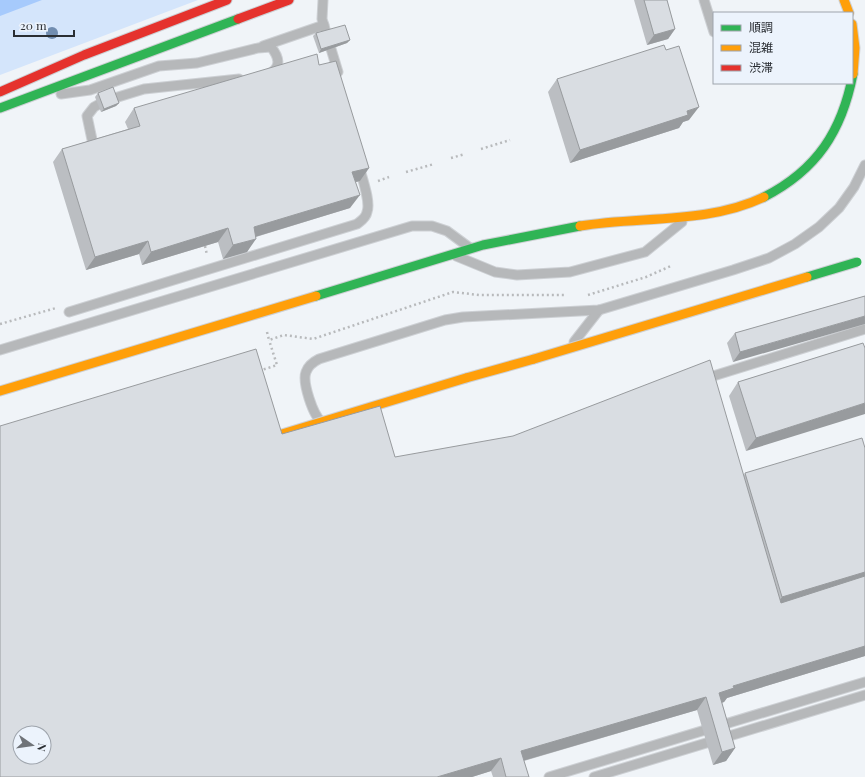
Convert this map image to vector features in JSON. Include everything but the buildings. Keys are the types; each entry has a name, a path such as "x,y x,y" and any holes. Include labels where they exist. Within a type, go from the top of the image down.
{"street":[{"path":"0,92 35,74 84,54 227,0"},
{"path":"0,108 289,0"},
{"path":"844,0 849,12"},
{"path":"853,29 856,62 853,81"},
{"path":"856,62 865,59"},
{"path":"0,390 471,248 520,236 614,221 690,216 747,204 788,183 807,168 822,152 835,132 845,111 852,84"},
{"path":"252,443 862,259"}],"lane":[{"path":"323,0 322,19 340,77"},
{"path":"704,0 713,29"},
{"path":"24,99 90,90 159,66 197,63 258,48 324,25"},
{"path":"258,48 271,48 277,55 278,64 274,71 263,77"},
{"path":"94,149 87,116 94,107 105,101 144,89 247,78"},
{"path":"69,312 357,224 364,219 367,213 368,205 357,154"},
{"path":"599,310 578,338 569,347 559,355 548,360 338,425 330,426 323,423 314,413 305,380 305,374 308,368 319,359 446,320 463,317 599,310 769,258 795,244 819,227 839,208 854,187 865,165"},
{"path":"452,254 477,266 495,272 517,275 570,272 645,252 690,216"},
{"path":"0,350 412,226 432,226 447,231 471,248"},
{"path":"710,377 865,329"},
{"path":"549,777 865,682"},
{"path":"594,777 865,695"}],"path":[{"path":"481,149 510,140"},
{"path":"451,158 465,154"},
{"path":"406,172 434,164"},
{"path":"257,372 277,365 266,328"},
{"path":"269,340 284,335 313,339"}],"shaded area":[{"path":"0,0 198,0 0,75"}],"water":[{"path":"0,0 42,0 0,16"}],"traffic: fast":[{"path":"0,108 238,19"},
{"path":"764,197 783,186 799,174 813,161 824,147 834,131 842,113 851,84"},
{"path":"316,296 483,245 580,226"},
{"path":"807,277 857,262"}],"traffic: slow":[{"path":"844,0 849,12"},
{"path":"853,32 855,48 853,74"},
{"path":"580,226 674,218 720,212 742,206 764,197"},
{"path":"534,359 807,277"},
{"path":"0,391 316,296"},
{"path":"466,378 534,359"},
{"path":"259,441 466,378"}],"traffic: jam":[{"path":"0,92 84,55 227,0"},
{"path":"238,19 289,0"}]}
